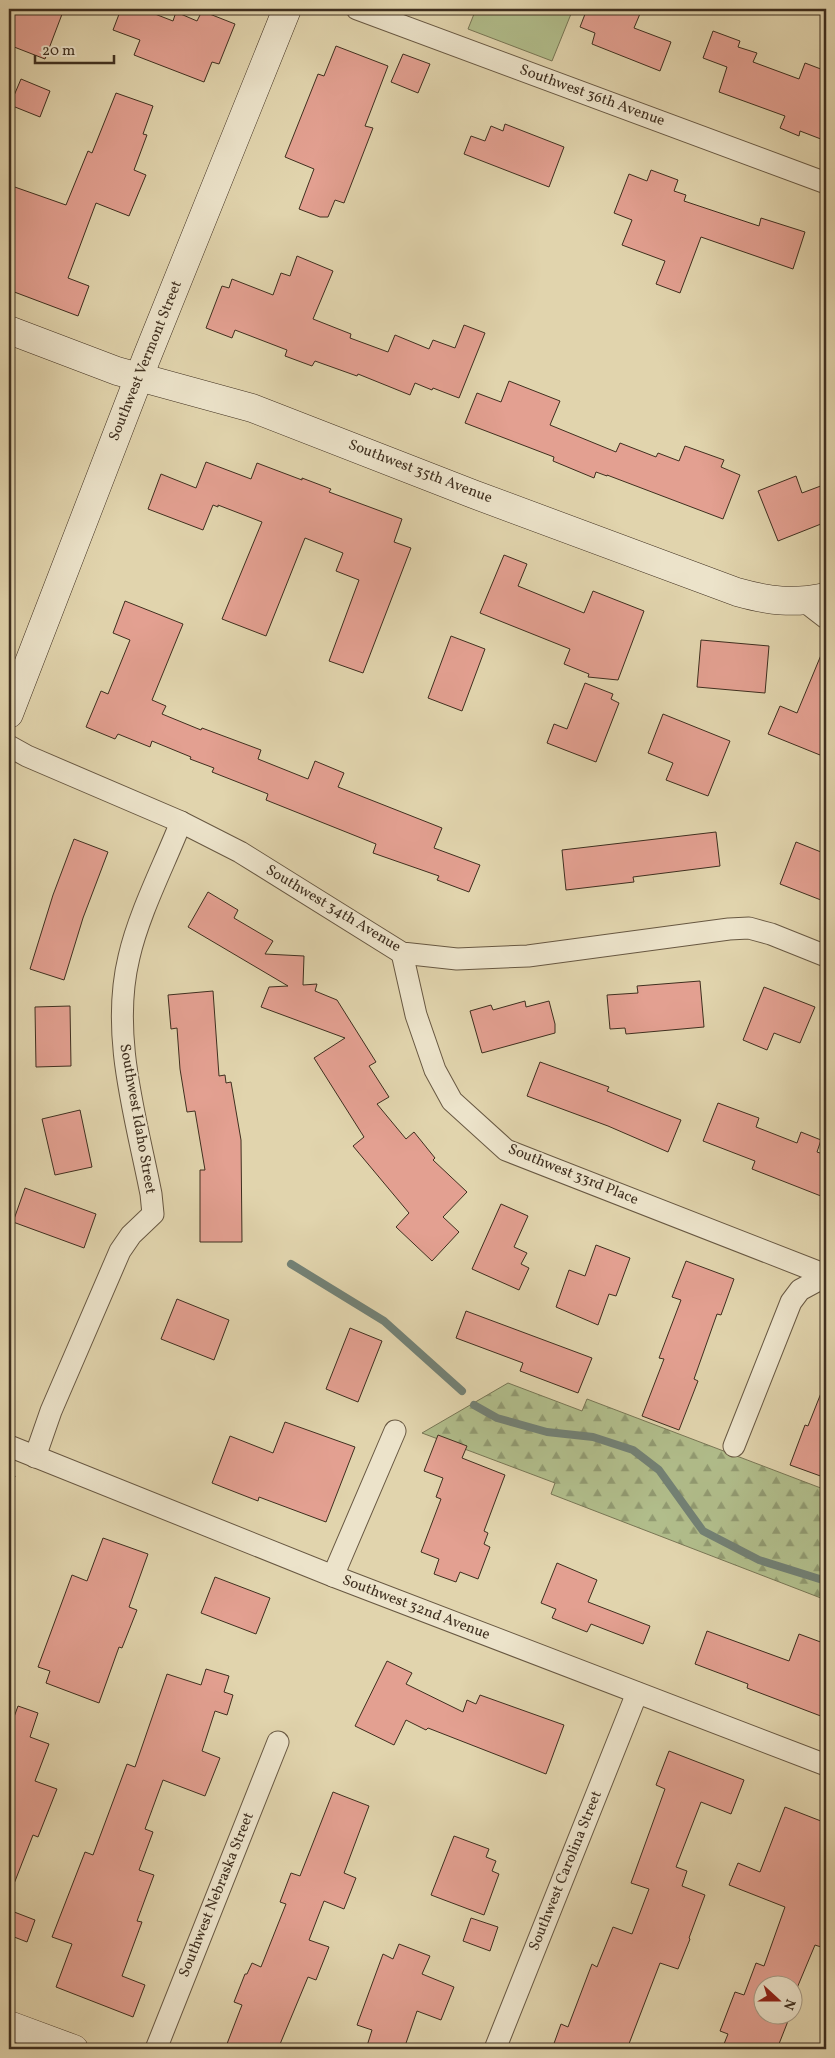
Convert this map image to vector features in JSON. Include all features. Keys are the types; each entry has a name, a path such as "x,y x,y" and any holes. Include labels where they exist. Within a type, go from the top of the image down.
{"street":[{"name":"Southwest Vermont Street","path":"9,714 139,377 286,9"},
{"name":"Southwest 36th Avenue","path":"357,9 826,183"},
{"name":"Southwest 35th Avenue","path":"9,330 117,371 252,408 482,497 737,592 760,598 790,602 815,599 826,618"},
{"name":"Southwest 34th Avenue","path":"9,746 27,756 181,822 240,852 402,953 458,959 528,956 729,929 749,928 771,934 826,956"},
{"name":"Southwest Idaho Street","path":"35,1456 51,1411 120,1252 131,1235 153,1214 151,1194 127,1075 123,1039 123,997 129,957 181,822"},
{"name":"Southwest 33rd Place","path":"402,953 416,1015 435,1070 452,1101 506,1150 826,1276"},
{"path":"734,1446 791,1302 800,1290 826,1276"},
{"path":"334,1576 395,1430"},
{"name":"Southwest 32nd Avenue","path":"9,1446 334,1576 826,1765"},
{"name":"Southwest Carolina Street","path":"495,2049 637,1693"},
{"name":"Southwest Nebraska Street","path":"156,2049 278,1742"},
{"path":"9,2024 74,2049"}],"green space":[{"path":"476,9 573,9 552,61 468,29"},
{"path":"508,1383 582,1411 587,1399 826,1490 826,1600 551,1494 555,1483 422,1433"}],"building":[{"path":"16,9 64,9 45,59 9,45 9,27"},
{"path":"121,9 142,9 173,21 176,12 197,21 202,11 235,24 219,64 212,62 204,82 134,55 140,40 113,30"},
{"path":"587,9 642,9 634,28 671,42 660,71 592,44 595,33 580,27"},
{"path":"713,31 740,41 738,47 757,53 753,62 799,79 805,63 826,71 826,141 800,131 799,136 780,128 785,116 719,92 727,67 703,58"},
{"path":"336,46 388,66 365,126 373,128 344,203 335,200 328,217 320,217 299,209 314,169 285,157 318,74 324,76"},
{"path":"403,54 430,64 418,93 391,82"},
{"path":"21,79 50,91 40,117 10,105"},
{"path":"116,93 153,106 143,134 147,135 134,170 146,175 129,216 96,203 68,278 89,286 78,316 9,290 9,185 66,205 88,151 92,153"},
{"path":"505,124 564,147 549,187 464,154 471,136 485,141 491,126 503,131"},
{"path":"651,170 678,180 674,191 686,195 684,201 759,226 761,218 805,232 793,269 701,237 680,293 656,284 665,261 622,245 632,220 614,213 629,174 647,181"},
{"path":"297,256 333,271 313,319 351,334 350,338 388,352 395,335 429,349 433,340 455,348 464,325 485,333 459,398 415,383 410,395 358,374 357,376 315,361 312,366 285,356 287,350 235,330 232,338 206,328 222,286 229,288 232,279 273,295 281,273 290,276"},
{"path":"509,381 560,401 550,425 616,452 620,443 656,457 658,453 679,461 685,446 724,460 721,467 740,475 723,519 607,475 596,472 594,478 553,461 554,457 465,423 477,393 501,402"},
{"path":"206,462 251,479 257,463 331,489 329,492 402,519 394,542 411,548 363,673 329,661 359,580 336,571 343,553 305,538 266,636 222,619 262,522 218,505 218,507 213,505 203,530 148,509 161,474 196,488"},
{"path":"796,476 802,493 826,484 826,522 778,541 758,491"},
{"path":"504,555 527,564 518,586 584,613 593,591 644,611 618,680 588,677 589,674 564,664 570,649 480,613"},
{"path":"125,601 183,624 152,700 166,706 162,714 201,730 202,728 261,750 258,759 308,779 315,761 344,773 338,787 442,828 434,848 480,865 469,892 437,880 439,876 373,853 376,844 266,800 268,794 212,772 214,768 190,759 191,757 152,741 150,747 118,734 115,739 86,727 101,691 108,694 130,640 113,633"},
{"path":"451,636 485,649 462,711 428,698"},
{"path":"701,640 769,646 765,693 697,687"},
{"path":"826,643 826,740 820,755 768,734 780,706 797,713"},
{"path":"585,683 613,694 611,699 619,703 596,762 547,743 554,724 567,729"},
{"path":"663,714 730,741 708,796 666,780 673,763 648,753"},
{"path":"716,832 720,866 633,877 634,882 566,890 562,850"},
{"path":"74,839 108,852 83,918 64,980 30,969 53,895"},
{"path":"796,842 826,854 826,902 780,884"},
{"path":"208,892 238,910 234,918 273,941 265,954 304,956 303,985 317,984 315,991 337,1000 376,1062 369,1066 389,1097 377,1104 406,1139 414,1132 435,1158 433,1160 467,1192 443,1217 459,1232 432,1261 396,1227 409,1213 353,1146 364,1137 314,1058 345,1038 261,1007 269,987 288,986 188,927"},
{"path":"700,981 704,1027 626,1034 625,1028 610,1029 607,995 638,993 637,986"},
{"path":"764,987 815,1007 800,1043 774,1033 767,1050 743,1040"},
{"path":"213,991 219,1076 225,1075 226,1083 231,1082 241,1140 242,1242 200,1242 200,1170 205,1170 195,1111 187,1112 180,1069 177,1028 171,1029 168,995"},
{"path":"525,1001 526,1007 549,1001 555,1024 555,1033 482,1053 470,1011 491,1005 493,1010"},
{"path":"70,1006 71,1066 36,1067 35,1007"},
{"path":"540,1062 609,1087 607,1091 681,1120 668,1152 608,1126 527,1096"},
{"path":"718,1103 759,1118 756,1127 797,1143 801,1132 821,1140 817,1152 826,1155 826,1198 752,1169 755,1161 703,1141"},
{"path":"80,1110 92,1167 55,1175 42,1119"},
{"path":"25,1188 96,1214 84,1248 13,1222"},
{"path":"501,1204 528,1216 514,1247 527,1253 521,1264 529,1268 519,1290 472,1269"},
{"path":"596,1245 630,1258 616,1296 609,1294 598,1325 556,1307 569,1270 585,1276"},
{"path":"686,1261 734,1279 721,1315 717,1314 694,1379 698,1381 679,1430 642,1416 664,1359 659,1358 681,1300 672,1297"},
{"path":"177,1299 229,1320 214,1360 161,1339"},
{"path":"466,1311 592,1358 578,1393 520,1371 523,1363 456,1338"},
{"path":"350,1328 382,1341 358,1402 326,1389"},
{"path":"825,1383 826,1478 790,1465 805,1425 808,1426"},
{"path":"285,1422 355,1447 326,1522 259,1497 258,1501 212,1483 230,1436 273,1453"},
{"path":"438,1435 467,1446 462,1458 505,1475 484,1531 488,1533 484,1544 490,1547 478,1579 460,1572 456,1582 434,1574 439,1559 421,1552 441,1499 436,1497 443,1478 424,1471"},
{"path":"103,1538 148,1554 129,1607 137,1610 122,1648 119,1647 99,1703 46,1683 50,1671 38,1667 72,1575 87,1581"},
{"path":"557,1563 597,1580 588,1602 650,1626 643,1644 591,1624 587,1632 552,1618 556,1609 541,1603"},
{"path":"215,1577 270,1598 256,1634 201,1613"},
{"path":"707,1631 789,1661 799,1634 826,1644 826,1718 747,1688 748,1684 695,1664"},
{"path":"387,1661 412,1673 406,1684 463,1712 467,1700 476,1704 480,1695 564,1725 546,1774 428,1728 426,1730 406,1720 394,1745 355,1726"},
{"path":"206,1669 229,1676 224,1692 233,1695 227,1715 215,1711 202,1751 220,1758 205,1796 163,1780 145,1829 153,1832 139,1870 154,1875 137,1921 142,1922 122,1976 145,1985 133,2017 56,1987 72,1944 52,1937 85,1852 93,1855 127,1764 135,1767 167,1674 201,1685"},
{"path":"18,1706 38,1713 30,1737 49,1744 35,1781 57,1789 38,1837 33,1835 9,1894 9,1715 14,1717"},
{"path":"669,1751 744,1780 731,1814 701,1802 676,1867 687,1871 682,1886 705,1895 690,1939 678,1969 660,1963 627,2049 552,2049 561,2024 568,2027 592,1964 597,1967 613,1927 632,1934 649,1889 631,1883 665,1789 656,1785"},
{"path":"333,1792 369,1806 344,1873 356,1878 344,1909 324,1901 309,1940 329,1947 316,1980 308,1977 278,2049 225,2049 242,2005 234,2002 245,1974 247,1974 252,1963 261,1967 286,1904 280,1902 291,1873 300,1876"},
{"path":"785,1807 826,1823 826,1933 821,1947 815,1945 802,1976 752,1976 752,2026 786,2026 777,2049 722,2049 728,2034 720,2031 735,1992 744,1995 756,1963 764,1966 785,1907 729,1885 738,1863 760,1872"},
{"path":"454,1836 489,1849 486,1857 496,1861 492,1871 499,1874 484,1915 431,1895"},
{"path":"9,1910 35,1920 27,1942 9,1935"},
{"path":"471,1918 498,1927 490,1951 463,1941"},
{"path":"399,1944 430,1956 422,1974 454,1987 441,2020 417,2011 404,2049 366,2049 372,2030 357,2025 383,1954 393,1959"}],"waterway":[{"path":"291,1264 384,1321 462,1391"},
{"path":"474,1405 497,1418 547,1432 593,1437 633,1450 659,1470 703,1531 759,1560 826,1581"}]}
